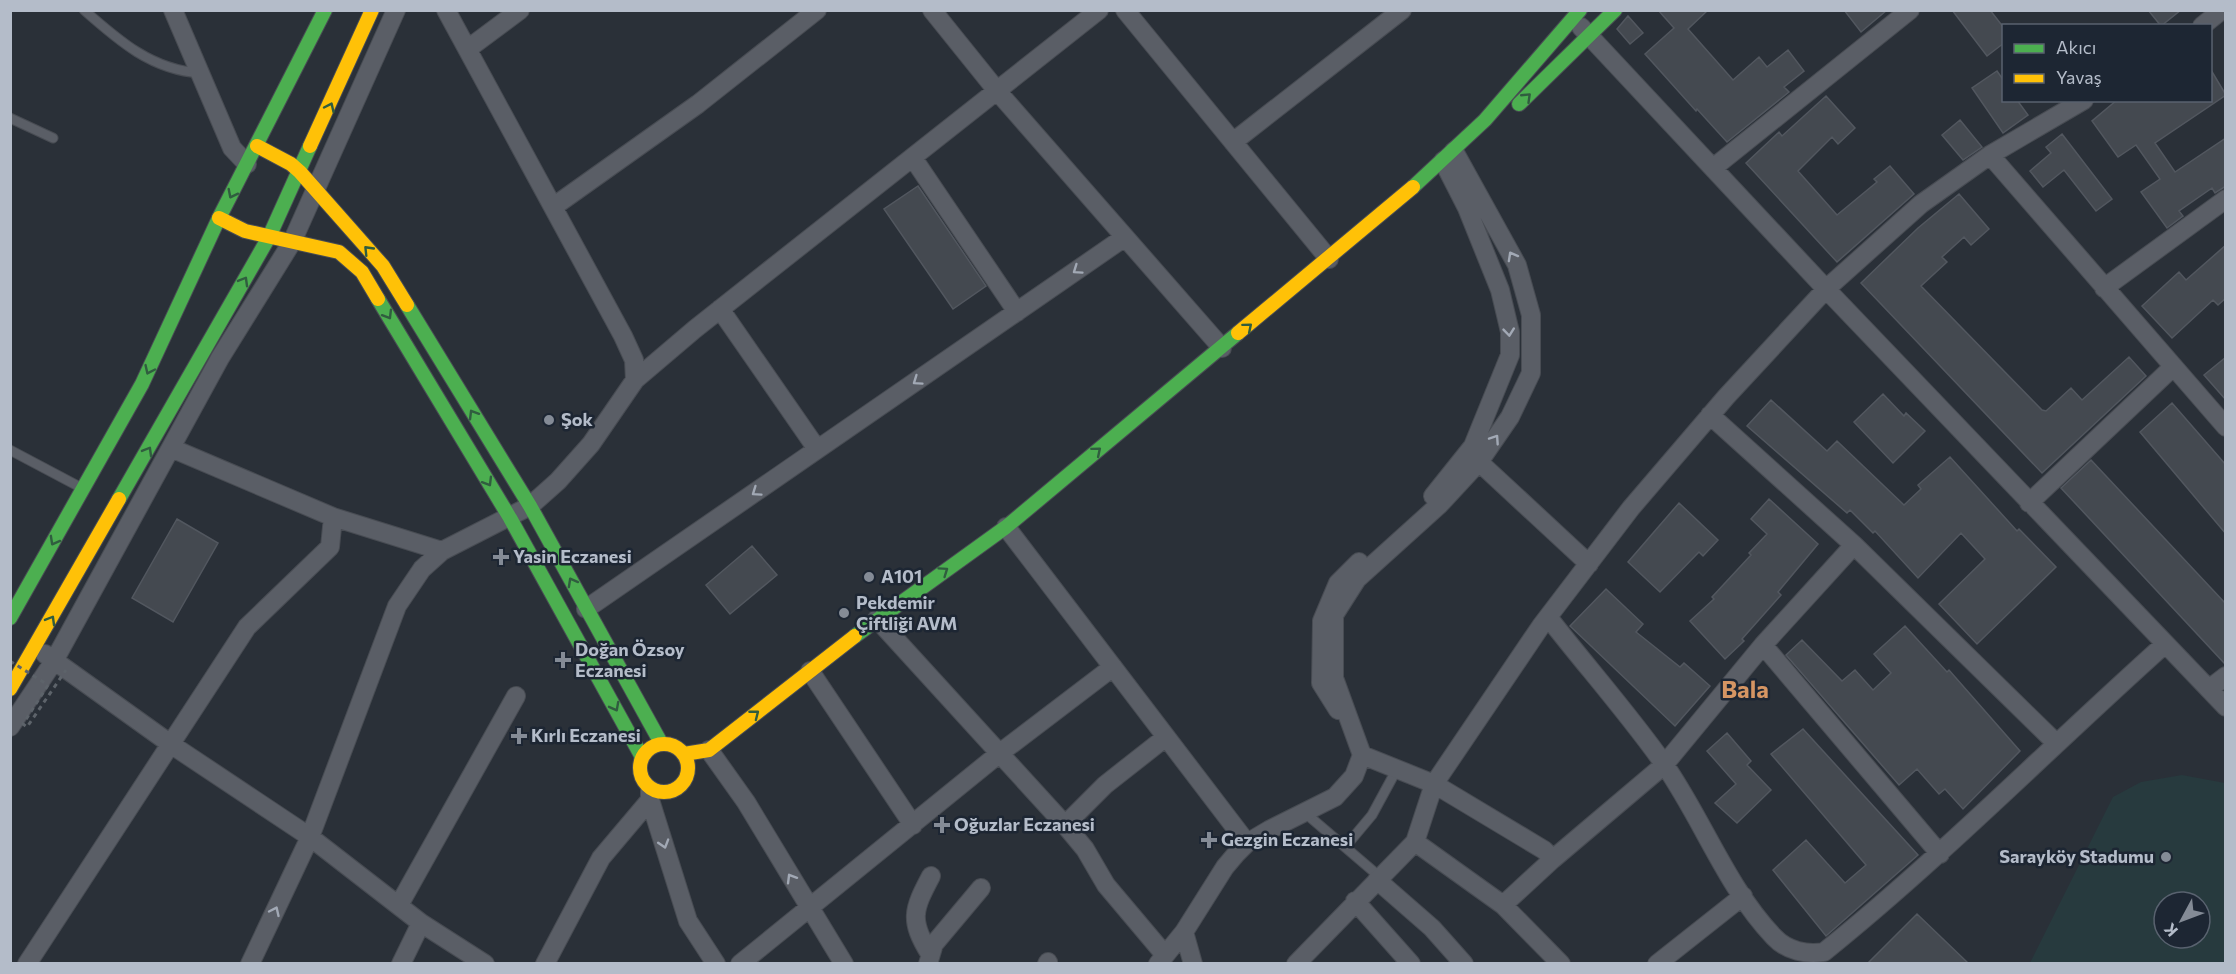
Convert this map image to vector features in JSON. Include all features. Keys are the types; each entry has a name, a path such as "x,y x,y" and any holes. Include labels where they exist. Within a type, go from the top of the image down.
{"main road":[{"path":"13,608 142,384 219,218 325,10"},
{"path":"10,689 36,648 270,237 372,10"},
{"path":"684,754 709,750 877,619 1006,527 1448,162 1615,10"},
{"path":"1448,162 1573,13"},
{"path":"257,146 291,164 300,172 383,266 530,506 661,743"},
{"path":"219,218 246,231 339,252 362,272 510,518 642,757"},
{"path":"661,743 670,744 684,754 688,772 684,781 669,792 650,794 639,768 642,757 650,748 661,743"}],"street":[{"path":"173,10 232,148 247,164"},
{"path":"10,727 60,665 171,448 220,358 292,242 396,10"},
{"path":"446,10 469,48 623,336 634,360 635,380"},
{"path":"469,48 520,10"},
{"path":"553,207 698,104 817,10"},
{"path":"932,10 998,92 1222,348"},
{"path":"250,963 310,837 397,606 422,569 442,551 530,506 558,481 591,444 635,380 720,309 998,92 1099,10"},
{"path":"1125,10 1329,259"},
{"path":"1233,142 1402,10"},
{"path":"1713,168 1910,10"},
{"path":"2204,24 2222,10"},
{"path":"1573,13 1590,35 1826,289 2226,707"},
{"path":"1296,963 1415,842 1434,783 1548,617 1631,508 1710,415 1826,289 1921,204 1990,155 2081,102"},
{"path":"1990,155 2226,427"},
{"path":"913,158 1017,312"},
{"path":"877,619 1065,825 1085,849 1106,885 1161,959 1184,932 1225,867 1247,843 1335,797 1354,776 1362,755 1334,678 1334,615 1357,579 1440,504 1479,462 1510,417 1531,373 1531,315 1517,265 1448,162"},
{"path":"1352,723 1336,708 1321,683 1322,621 1338,583 1371,550 1432,497 1463,460 1473,446 1510,355 1510,332 1500,290 1448,162"},
{"path":"2104,288 2226,200"},
{"path":"586,609 1125,237"},
{"path":"720,309 817,449"},
{"path":"2029,503 2173,367"},
{"path":"1710,415 1854,544 2055,742"},
{"path":"171,448 333,517 442,551"},
{"path":"1479,462 1589,564"},
{"path":"27,963 172,745 247,627 330,547 333,517"},
{"path":"1006,527 1247,843"},
{"path":"1503,905 1553,859 1664,765 1763,645 1854,544"},
{"path":"1548,617 1664,765 1743,896 1775,939 1794,957 1824,952 1940,854 2055,742 2165,644"},
{"path":"1763,645 1940,854"},
{"path":"36,648 172,745 310,837 421,923 485,963"},
{"path":"740,963 810,909 1000,753 1113,667"},
{"path":"810,671 913,825"},
{"path":"2209,689 2226,676"},
{"path":"399,905 516,696"},
{"path":"1065,825 1105,785 1166,737"},
{"path":"709,750 746,802 844,963"},
{"path":"1362,755 1434,783 1544,850 1553,859"},
{"path":"545,963 601,858 650,794"},
{"path":"650,794 688,921 716,963"},
{"path":"1415,842 1503,905 1561,963"},
{"path":"929,959 914,919 918,901 932,876"},
{"path":"1378,878 1432,928 1464,963"},
{"path":"929,959 934,944 981,888"},
{"path":"1658,963 1743,896"},
{"path":"1355,901 1411,963"},
{"path":"400,963 421,923"},
{"path":"1184,932 1193,963"}],"lane":[{"path":"84,10 115,38 154,63 176,71 200,73"},
{"path":"10,118 53,138"},
{"path":"10,450 83,489"},
{"path":"1346,846 1372,815 1397,769"},
{"path":"1305,812 1346,846 1378,878"}],"path":[{"path":"10,661 48,685 23,724 27,727 60,665"}],"green space":[{"name":"Sarayköy Stadumu","path":"2182,775 2225,783 2225,963 2030,963 2113,797 2141,782"}],"building":[{"path":"1658,10 1708,10 1688,29 1733,80 1759,57 1767,67 1788,50 1804,71 1784,87 1789,92 1727,142 1645,54 1674,28"},
{"path":"1844,10 1887,10 1861,32"},
{"path":"1952,10 1990,10 2002,25 2002,45 1987,56"},
{"path":"2148,10 2181,10 2164,24 2159,24"},
{"path":"1628,16 1643,33 1630,44 1617,29"},
{"path":"1997,71 2002,78 2002,102 2018,102 2028,115 2003,133 1972,88"},
{"path":"2212,72 2226,95 2155,143 2175,172 2226,138 2226,186 2215,193 2212,188 2179,211 2183,216 2167,228 2141,192 2160,179 2136,145 2118,157 2092,121 2115,102 2212,102"},
{"path":"1826,96 1855,128 1838,144 1832,137 1798,171 1837,215 1877,182 1874,179 1890,166 1914,194 1837,262 1746,163 1779,132 1782,136"},
{"path":"1960,120 1982,147 1963,160 1942,135"},
{"path":"2062,134 2112,199 2096,211 2064,170 2043,187 2030,171 2051,153 2046,147"},
{"path":"918,186 986,286 953,309 884,209"},
{"path":"1959,194 1989,229 1971,245 1964,237 1942,257 1947,262 1921,286 2042,410 2046,411 2071,388 2082,400 2129,357 2146,376 2042,473 1861,283 1918,228"},
{"path":"2226,245 2226,298 2218,305 2213,300 2172,338 2142,306 2179,272 2186,280"},
{"path":"2226,357 2226,400 2204,375"},
{"path":"1883,394 1904,416 1906,413 1925,431 1893,463 1854,422"},
{"path":"1771,400 1827,451 1837,441 1904,505 1921,489 1918,485 1950,457 2017,531 2019,529 2056,567 1977,644 1939,604 1985,559 1961,533 1918,578 1875,531 1873,533 1850,510 1847,513 1747,426"},
{"path":"2172,403 2226,465 2226,534 2140,432"},
{"path":"2091,460 2226,604 2226,665 2061,488"},
{"path":"1769,499 1818,544 1778,592 1781,595 1742,639 1744,641 1725,659 1690,621 1714,599 1712,597 1767,534 1751,519"},
{"path":"1679,503 1718,540 1703,556 1699,552 1660,592 1628,562"},
{"path":"177,519 218,543 173,622 132,598"},
{"path":"752,546 777,575 730,614 706,585"},
{"path":"1606,589 1643,624 1636,632 1680,667 1684,663 1710,686 1675,726 1570,626"},
{"path":"1905,626 1947,672 1949,670 2020,751 1963,809 1945,789 1939,794 1917,769 1899,785 1786,655 1802,640 1842,681 1855,670 1873,690 1891,673 1874,654"},
{"path":"1803,729 1918,855 1826,936 1773,870 1806,840 1845,883 1866,865 1771,754"},
{"path":"1727,733 1751,761 1747,765 1771,790 1737,823 1715,803 1736,784 1707,751"},
{"path":"1917,914 1968,963 1868,963"}],"traffic: fast":[{"path":"10,618 142,384 219,218 325,10"},
{"path":"1413,187 1485,120 1580,10"},
{"path":"1519,104 1615,10"},
{"path":"119,499 269,237 310,146"},
{"path":"378,299 510,518 642,757"},
{"path":"407,305 530,506 661,743"},
{"path":"855,636 1006,527 1238,333"}],"traffic: slow":[{"path":"310,146 372,10"},
{"path":"257,146 291,164 300,172 383,266 407,305"},
{"path":"1238,333 1413,187"},
{"path":"219,218 245,231 339,252 362,272 378,299"},
{"path":"10,689 119,499"},
{"path":"684,754 709,750 855,636"},
{"path":"659,744 669,744 681,751 688,763 688,768 688,773 681,785 669,792 659,792 644,781 640,773 640,763 651,748 659,744"}],"place":[{"name":"Şok","path":"549,420"},
{"name":"Yasin Eczanesi","path":"501,557"},
{"name":"A101","path":"869,577"},
{"name":"Pekdemir Çiftliği AVM","path":"844,613"},
{"name":"Doğan Özsoy Eczanesi","path":"563,660"},
{"name":"Kırlı Eczanesi","path":"519,736"},
{"name":"Oğuzlar Eczanesi","path":"942,825"},
{"name":"Gezgin Eczanesi","path":"1209,840"},
{"name":"Sarayköy Stadumu","path":"2166,857"}],"district":[{"name":"Bala","path":"1745,690"}]}
